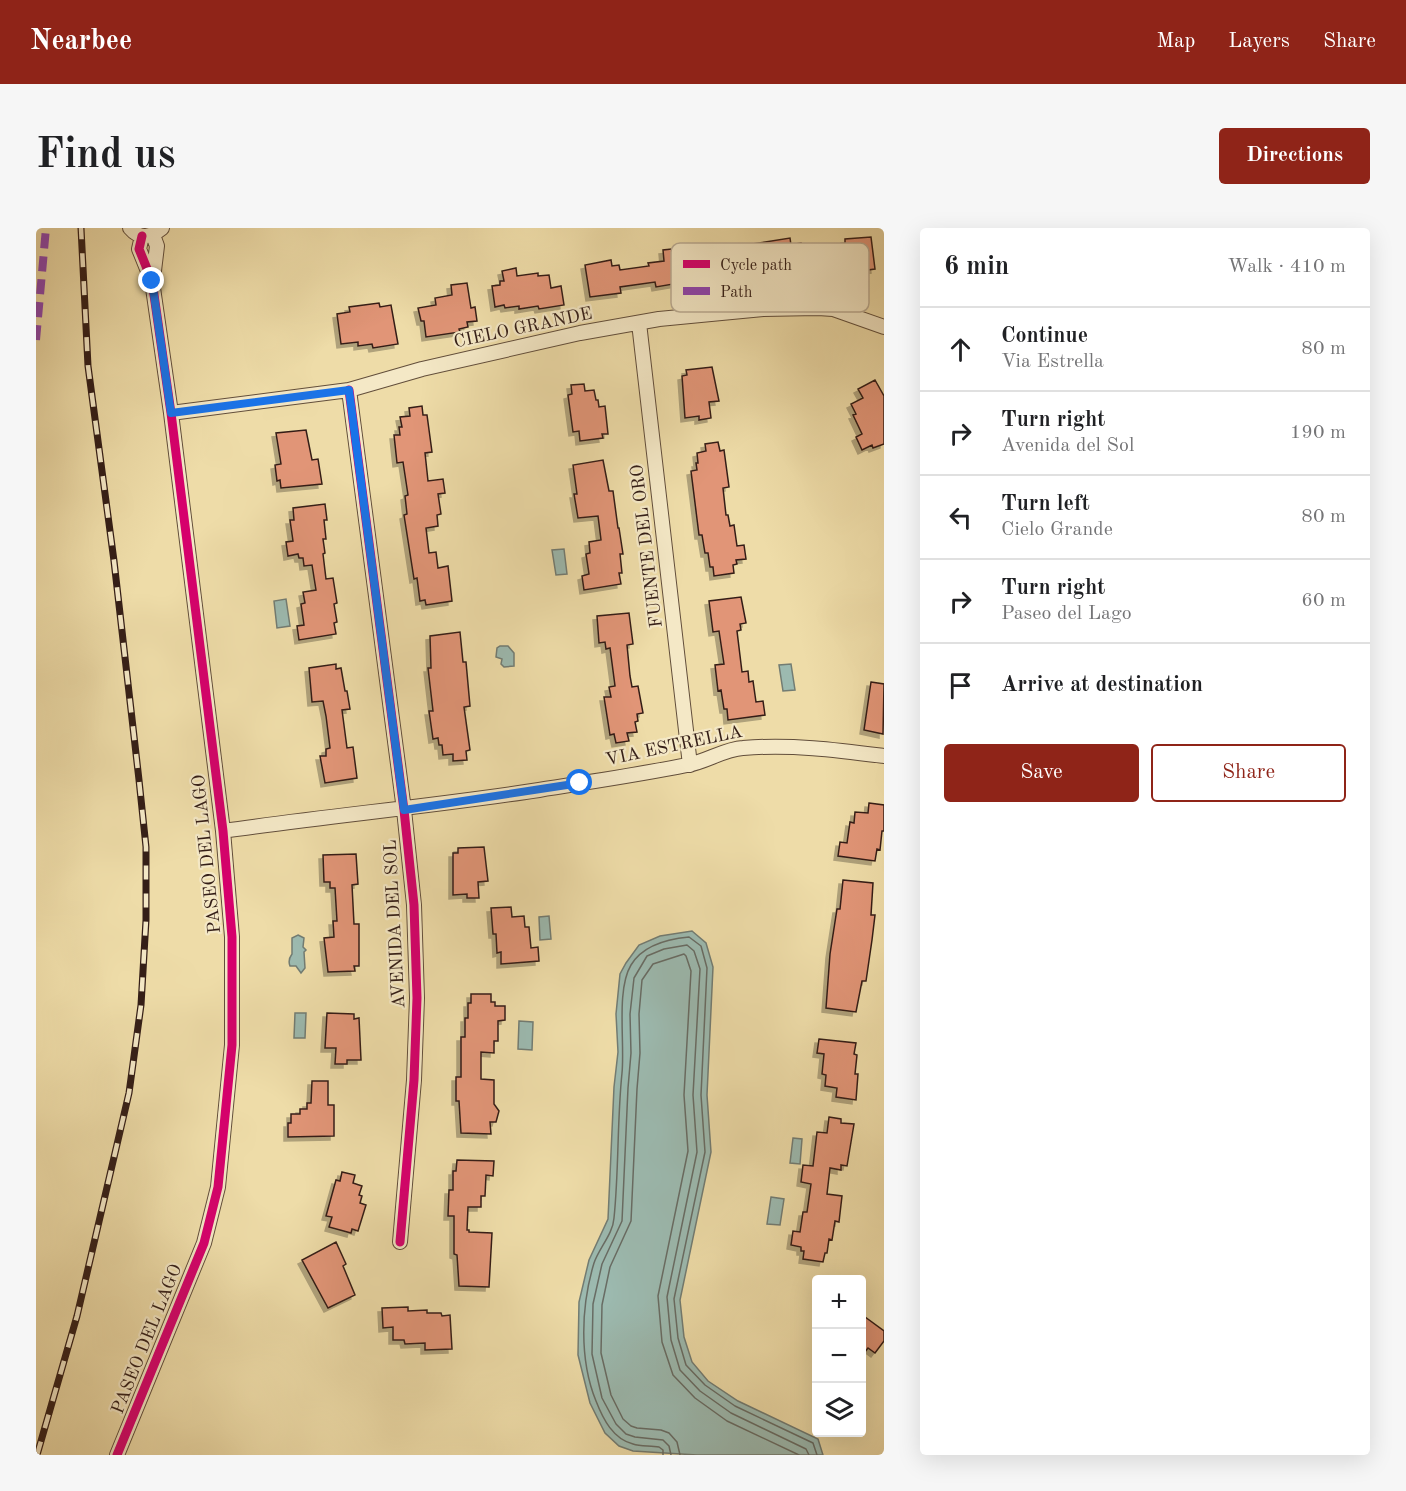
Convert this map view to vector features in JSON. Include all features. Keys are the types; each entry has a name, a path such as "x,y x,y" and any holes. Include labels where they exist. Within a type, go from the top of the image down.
{"street":[{"path":"130,228 133,232 152,233"},
{"name":"PASEO DEL LAGO","path":"117,1455 204,1243 218,1187 232,1045 232,937 223,831 171,413 152,281 139,249 152,233"},
{"name":"CIELO GRANDE","path":"171,413 349,390 433,366 580,333 639,323 736,312"},
{"name":"CIELO GRANDE","path":"842,312 884,327"},
{"name":"FUENTE DEL ORO","path":"639,323 690,765"},
{"name":"AVENIDA DEL SOL","path":"349,390 404,810 414,905 417,998 414,1080 400,1242"},
{"name":"VIA ESTRELLA","path":"223,831 313,818 404,810 690,765 741,748 803,747 884,756"}],"water":[{"path":"564,549 567,574 556,575 552,550"},
{"path":"286,599 290,626 277,628 274,601"},
{"path":"508,646 514,653 514,666 504,667 501,664 502,659 496,657 497,648"},
{"path":"791,664 795,690 783,691 779,665"},
{"path":"549,916 551,939 540,940 539,917"},
{"path":"692,931 706,943 713,967 707,1095 711,1152 680,1300 684,1337 692,1362 708,1381 738,1401 818,1439 823,1455 697,1455 633,1451 619,1446 605,1433 590,1403 578,1355 579,1302 589,1260 608,1219 614,1087 618,1052 616,1014 620,974 639,945 660,936"},
{"path":"298,935 304,938 303,947 306,950 304,952 305,968 301,973 296,966 290,966 289,963 292,954 292,938"},
{"path":"295,1013 306,1013 305,1038 294,1038"},
{"path":"519,1021 533,1022 532,1050 518,1049"},
{"path":"793,1138 802,1139 800,1164 790,1163"},
{"path":"771,1197 784,1199 780,1225 767,1224"}],"building":[{"path":"871,237 875,269 869,270 869,243 845,243 845,239"},
{"path":"790,238 791,243 759,243"},
{"path":"671,249 671,284 656,287 655,282 620,287 621,293 590,297 585,265 611,260 612,266 619,265 620,270 649,266 648,263 664,261 663,250"},
{"path":"516,268 517,276 538,273 538,276 549,275 551,288 561,286 564,305 539,309 538,306 519,309 519,306 495,307 492,286 500,285 500,281 504,281 502,271"},
{"path":"467,283 471,308 475,307 477,321 467,322 468,327 459,329 460,332 426,337 424,321 421,321 418,308 436,305 435,298 452,295 451,285"},
{"path":"379,303 380,307 391,305 398,344 373,348 372,344 358,346 358,342 341,344 337,314 350,312 349,307"},
{"path":"712,367 719,401 709,402 711,418 699,420 699,416 685,418 682,376 687,375 686,370"},
{"path":"875,380 884,396 884,444 873,448 872,445 862,450 856,437 862,434 853,415 856,414 851,404 863,398 858,389"},
{"path":"584,384 585,391 594,390 599,407 605,406 608,434 602,434 603,438 580,441 579,431 573,432 568,395 572,394 571,385"},
{"path":"422,406 423,415 427,415 432,452 425,453 428,481 443,479 445,493 438,494 441,514 437,515 438,526 426,528 429,553 436,552 438,568 448,566 452,601 426,605 425,600 420,601 417,578 414,579 404,515 407,514 405,496 408,495 403,462 397,463 394,435 400,435 399,427 402,427 400,417 410,416 409,408"},
{"path":"306,430 312,460 318,459 322,484 281,488 280,480 277,481 275,465 281,464 276,433"},
{"path":"718,442 720,451 724,450 729,487 723,488 726,515 728,515 730,526 734,525 737,546 744,545 746,559 736,560 737,564 733,565 734,573 714,576 708,553 705,553 702,535 699,535 691,471 697,470 697,453 706,451 705,444"},
{"path":"603,460 609,491 613,491 623,554 620,554 621,584 584,590 582,576 589,574 586,554 590,553 589,542 601,540 598,516 578,518 573,465"},
{"path":"325,504 327,520 324,520 326,539 323,539 325,553 323,554 326,579 333,578 337,603 334,604 336,634 299,640 297,626 304,625 301,604 305,603 303,592 316,590 312,565 304,566 303,558 299,558 298,554 288,556 286,542 293,541 290,520 294,520 293,508"},
{"path":"741,597 746,623 740,624 741,630 737,631 742,672 748,671 749,682 753,681 756,702 763,701 765,715 728,720 721,690 718,691 715,665 724,664 719,631 713,632 709,601"},
{"path":"629,613 633,644 627,645 630,676 632,687 638,686 643,713 637,714 638,721 635,722 637,732 627,733 629,741 616,743 614,734 610,735 604,697 611,697 609,687 615,686 610,648 606,649 605,642 599,643 597,616"},
{"path":"460,632 463,662 466,662 470,706 464,707 470,750 466,751 467,760 453,761 453,754 443,755 442,745 439,745 438,738 433,739 429,711 433,711 428,668 431,668 430,636"},
{"path":"336,664 336,669 341,668 345,691 347,691 350,709 342,710 347,748 353,747 357,778 325,783 320,756 326,756 326,749 330,748 326,716 323,701 312,702 309,668"},
{"path":"871,682 884,684 883,734 864,730"},
{"path":"869,803 884,805 884,831 882,831 880,850 877,849 875,861 838,856 840,842 847,843 850,822 854,823 855,812 868,813"},
{"path":"484,847 488,881 478,882 479,898 467,898 467,894 453,895 453,853 458,853 458,848"},
{"path":"356,854 358,884 352,885 354,924 359,924 359,966 354,966 355,971 328,972 324,938 334,937 333,921 337,921 335,888 330,888 330,882 324,882 323,855"},
{"path":"843,880 873,883 871,915 875,915 872,940 866,981 862,981 856,1012 826,1008 830,954 837,909 840,909"},
{"path":"511,907 512,917 524,916 525,927 529,927 531,948 538,947 539,961 501,964 501,952 497,953 496,934 493,934 491,908"},
{"path":"471,994 491,994 491,1002 495,1002 495,1006 505,1006 505,1020 498,1021 498,1041 494,1041 494,1053 481,1052 481,1079 494,1080 494,1104 499,1111 496,1122 490,1122 491,1134 461,1133 459,1101 456,1101 456,1077 461,1077 461,1037 465,1037 465,1018 468,1018 468,1003 471,1003"},
{"path":"327,1013 354,1014 354,1019 359,1018 361,1060 347,1060 347,1064 335,1064 336,1048 325,1048"},
{"path":"819,1039 856,1043 855,1074 858,1074 856,1100 836,1097 837,1088 825,1086 826,1075 822,1074 824,1054 817,1053"},
{"path":"312,1081 328,1081 328,1105 334,1105 334,1136 288,1137 288,1123 291,1123 291,1114 300,1114 300,1109 307,1109 307,1103 311,1103"},
{"path":"829,1117 841,1119 841,1123 854,1124 847,1166 841,1165 841,1170 830,1168 827,1194 842,1196 839,1222 835,1221 832,1240 829,1239 823,1262 803,1259 804,1251 801,1251 801,1247 791,1245 793,1231 800,1232 803,1212 807,1212 811,1184 801,1182 803,1165 813,1166 817,1132 827,1133"},
{"path":"457,1160 494,1161 493,1176 486,1175 485,1196 481,1196 481,1207 468,1207 467,1230 492,1233 489,1287 459,1286 457,1255 454,1254 454,1216 448,1216 449,1190 453,1190 453,1171 456,1171"},
{"path":"342,1172 355,1175 353,1183 362,1186 359,1195 362,1196 360,1203 366,1205 358,1231 352,1229 351,1233 329,1227 332,1217 326,1216 336,1180 340,1181"},
{"path":"336,1242 346,1264 343,1266 355,1295 328,1308 302,1260"},
{"path":"408,1307 408,1311 427,1310 427,1313 450,1315 452,1349 425,1350 425,1343 405,1344 404,1340 393,1340 393,1327 383,1328 382,1308"},
{"path":"866,1318 884,1331 884,1341 875,1353 868,1348 866,1351"}],"railway":[{"path":"37,1455 77,1316 129,1093 141,1005 146,920 146,847 114,561 88,366 81,228"}],"marked path":[{"path":"36,340 46,228"}],"cycle path":[{"path":"117,1455 204,1243 218,1187 232,1045 232,937 223,831 171,413 152,281 139,249 142,236"},
{"path":"349,390 404,810 414,905 417,998 414,1080 400,1242"}],"route":[{"path":"152,281 171,413 349,390 404,810 580,783"}]}
